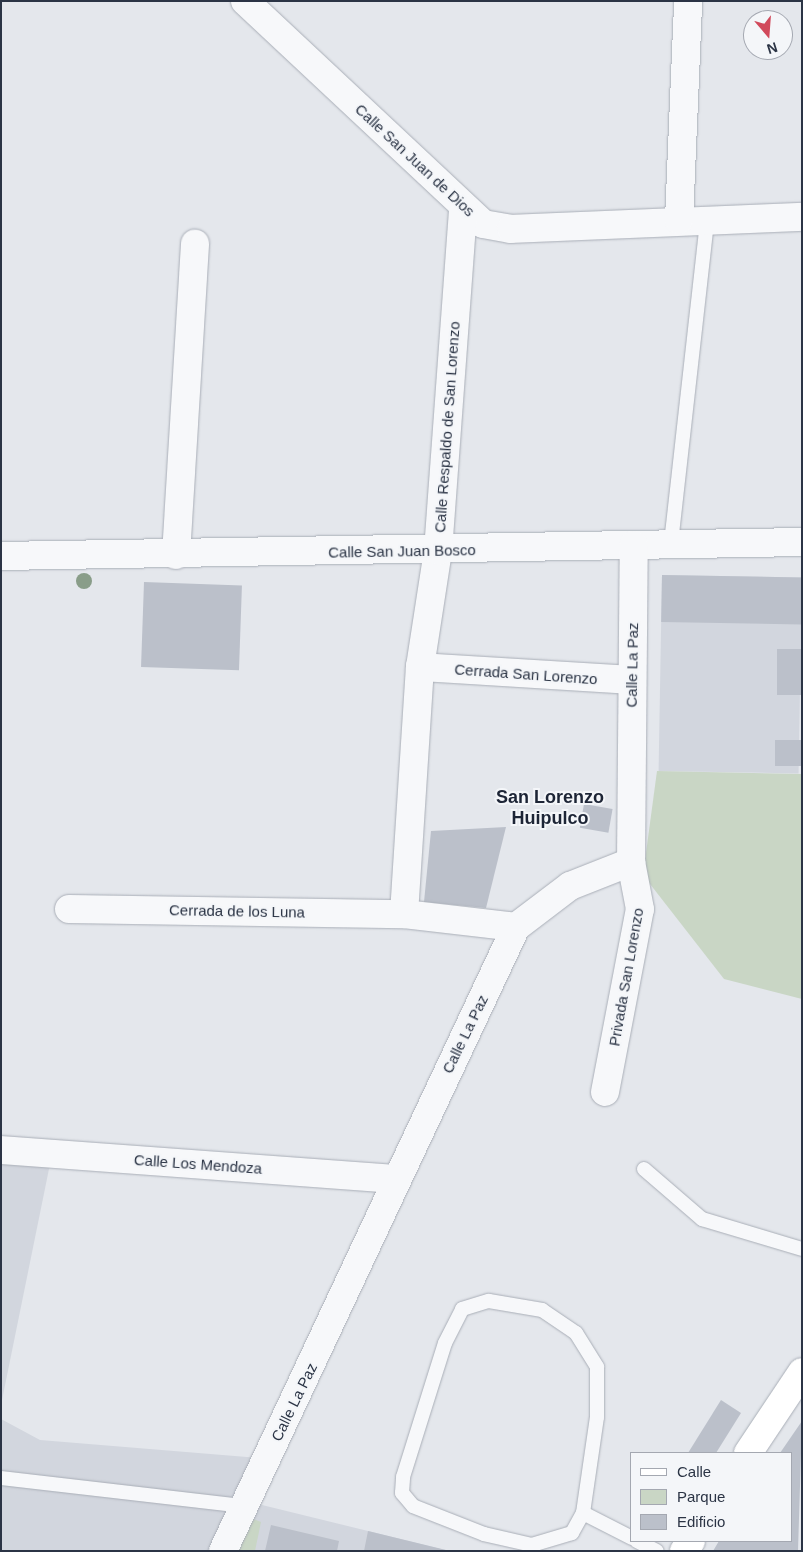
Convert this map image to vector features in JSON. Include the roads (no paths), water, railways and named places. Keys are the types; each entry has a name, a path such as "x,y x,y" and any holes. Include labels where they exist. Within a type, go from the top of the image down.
{"main road":[{"path":"749,1452 802,1372"}],"street":[{"name":"Calle San Juan de Dios","path":"245,1 463,208 483,224 512,229 679,220 802,217"},
{"path":"679,220 688,1"},
{"name":"Calle Respaldo de San Lorenzo","path":"404,914 420,667 438,551 463,208"},
{"path":"176,555 195,244"},
{"name":"Calle San Juan Bosco","path":"1,556 438,551 671,543 802,542"},
{"name":"Calle La Paz","path":"223,1551 342,1303 396,1179 516,927 570,886 632,862 631,680 634,545"},
{"name":"Cerrada San Lorenzo","path":"420,667 631,680"},
{"name":"Privada San Lorenzo","path":"605,1092 640,909 632,862"},
{"name":"Cerrada de los Luna","path":"69,908 404,914 516,927"},
{"name":"Calle Los Mendoza","path":"1,1150 396,1179"}],"lane":[{"path":"671,543 707,220"},
{"path":"644,1169 702,1218 802,1249"},
{"path":"489,1301 542,1310 576,1334 597,1367 598,1417 584,1513 572,1533 532,1544 484,1534 413,1506 402,1493 403,1477 445,1343 462,1309 489,1301"},
{"path":"1,1478 243,1506"},
{"path":"584,1513 630,1537"},
{"path":"638,1542 657,1551"}],"district":[{"name":"San Lorenzo Huipulco","path":"550,808"}]}
